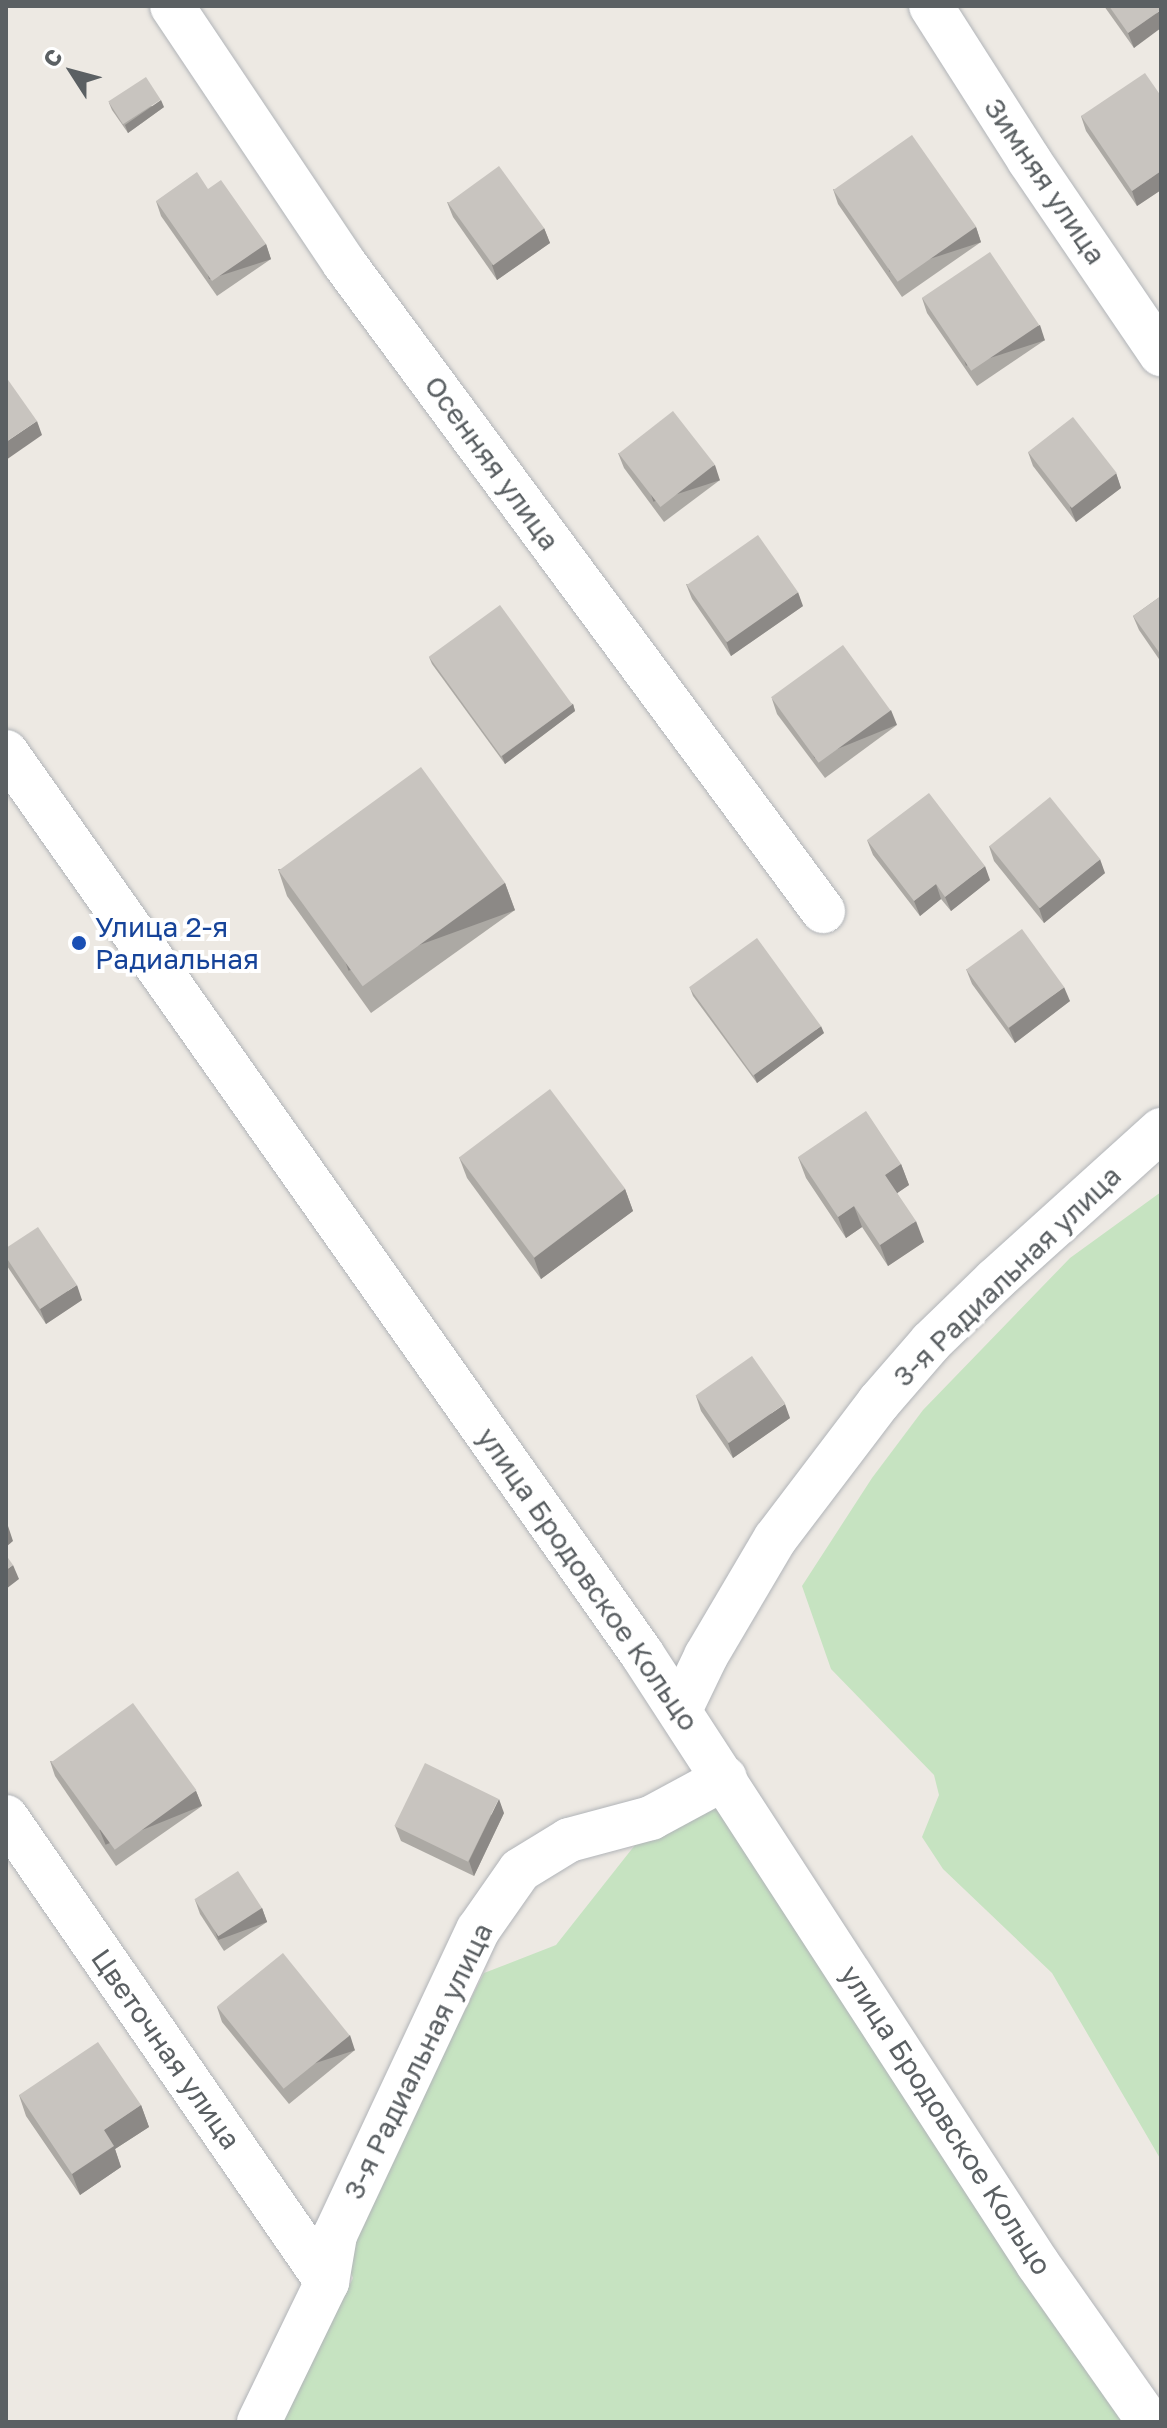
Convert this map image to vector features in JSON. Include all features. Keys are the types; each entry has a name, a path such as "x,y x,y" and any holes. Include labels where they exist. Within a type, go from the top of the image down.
{"street":[{"name":"Осенняя улица","path":"172,6 344,263 823,911"},
{"name":"Зимняя улица","path":"931,6 1029,160 1161,354"},
{"name":"улица Бродовское Кольцо","path":"6,752 680,1710 1038,2264 1149,2422"},
{"name":"3-я Радиальная улица","path":"680,1710 706,1656 775,1539 879,1402 931,1342 995,1280 1161,1130"},
{"name":"3-я Радиальная улица","path":"259,2422 327,2282 335,2235 478,1930 520,1870 569,1840 651,1818 725,1778"},
{"name":"Цветочная улица","path":"6,1817 327,2282"}],"green space":[{"path":"1161,1192 1161,2160 1052,1973 943,1869 922,1837 939,1795 934,1775 831,1669 802,1586 872,1478 923,1410 1070,1258"},
{"path":"714,1797 1126,2422 282,2422 353,2278 342,2253 484,1973 556,1945 635,1845"}],"building":[{"path":"1109,6 1161,6 1161,10 1128,33"},
{"path":"1145,73 1161,96 1161,171 1132,191 1081,116"},
{"path":"146,77 161,100 123,124 108,102"},
{"path":"912,135 976,227 898,282 833,190"},
{"path":"499,166 544,228 493,265 448,203"},
{"path":"197,172 208,189 221,180 266,244 212,281 156,201"},
{"path":"990,252 1039,325 971,371 922,298"},
{"path":"6,377 37,421 6,442"},
{"path":"673,411 715,465 660,507 619,453"},
{"path":"1073,417 1117,473 1072,508 1028,452"},
{"path":"758,535 798,592 727,642 687,585"},
{"path":"1161,596 1161,655 1133,616"},
{"path":"500,605 572,705 501,756 429,657"},
{"path":"843,645 891,711 819,763 771,697"},
{"path":"421,767 505,883 363,986 279,870"},
{"path":"929,793 985,866 945,897 936,884 914,901 867,840"},
{"path":"1050,797 1100,859 1040,908 989,846"},
{"path":"1022,929 1064,987 1008,1028 966,970"},
{"path":"757,938 821,1026 753,1076 689,987"},
{"path":"550,1089 625,1189 534,1257 459,1158"},
{"path":"866,1111 901,1164 885,1175 916,1221 880,1245 854,1206 838,1217 798,1157"},
{"path":"38,1227 77,1285 40,1309 6,1257 6,1248"},
{"path":"752,1356 785,1404 729,1443 695,1396"},
{"path":"6,1555 13,1565 6,1570"},
{"path":"133,1703 196,1790 115,1850 51,1762"},
{"path":"425,1763 499,1799 468,1862 394,1826"},
{"path":"238,1871 262,1908 218,1936 194,1899"},
{"path":"283,1953 350,2035 284,2089 217,2006"},
{"path":"98,2042 141,2105 104,2130 114,2146 72,2174 19,2095"}],"place":[{"name":"Улица 2-я Радиальная","path":"79,943"}]}
